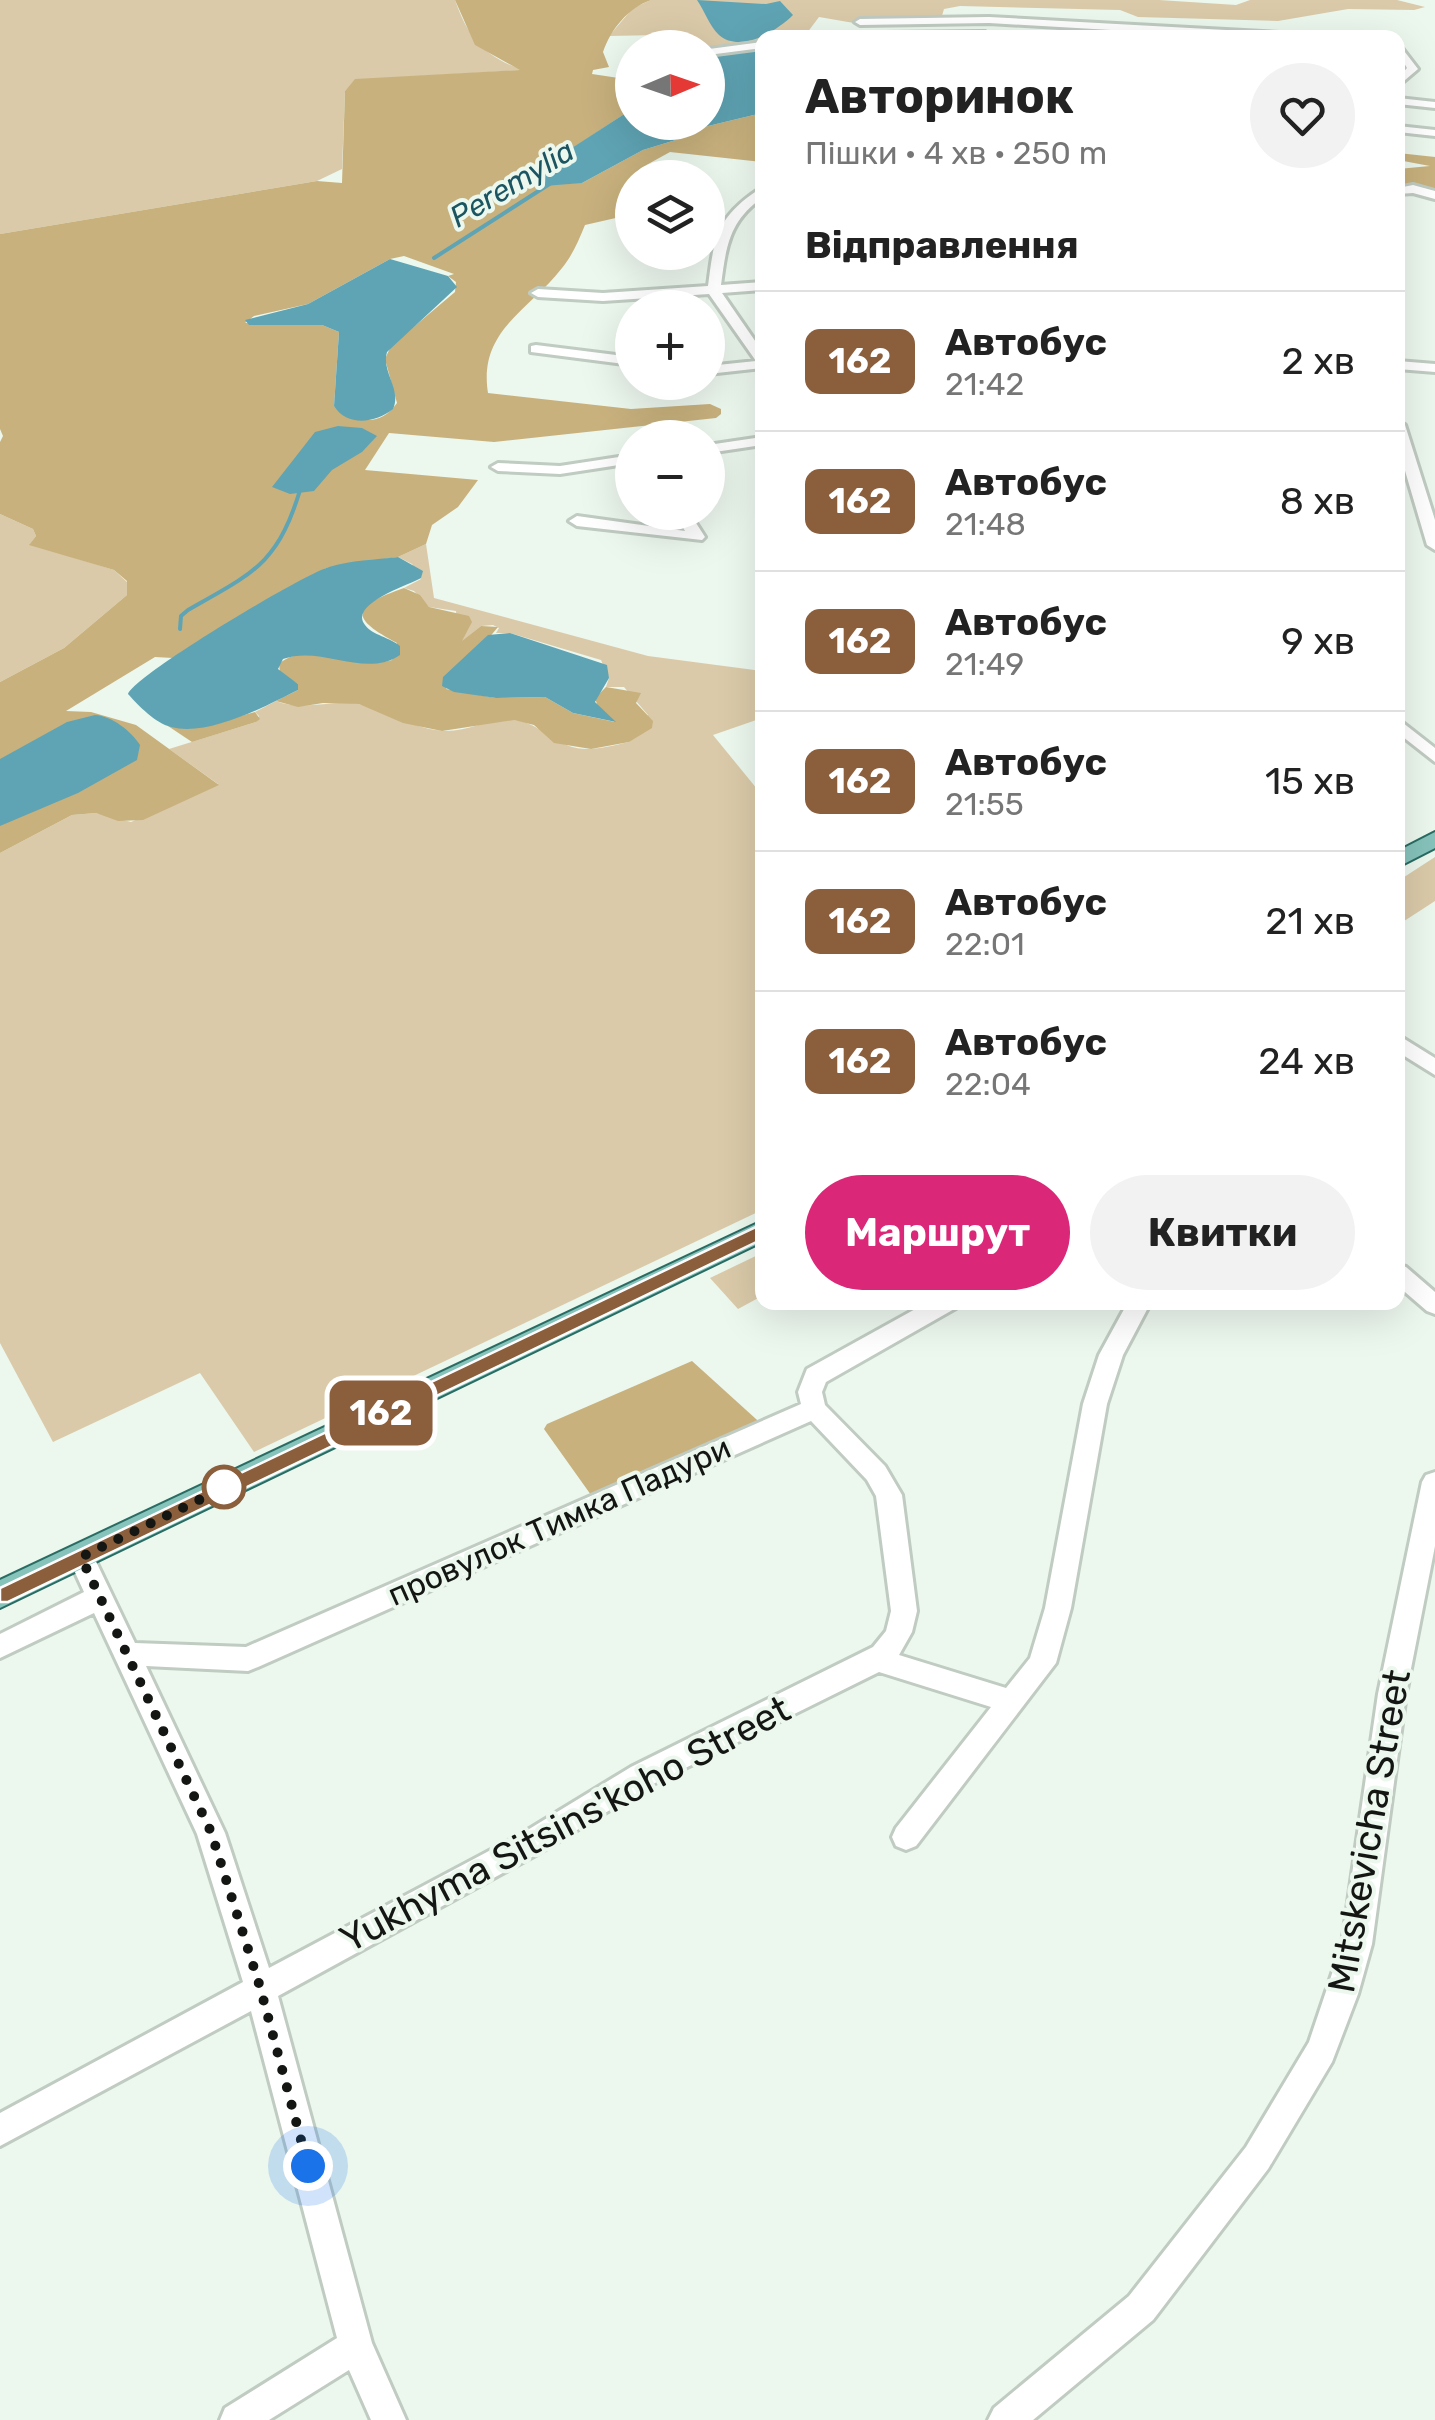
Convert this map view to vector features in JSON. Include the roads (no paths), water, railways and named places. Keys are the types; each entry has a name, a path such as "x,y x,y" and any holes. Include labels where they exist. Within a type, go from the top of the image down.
{"main road":[{"path":"1405,857 1431,846"},
{"path":"0,1595 755,1234"}],"street":[{"path":"860,22 989,20 1044,30"},
{"path":"725,50 755,46"},
{"path":"1405,102 1435,105"},
{"path":"1405,130 1435,134"},
{"path":"1405,191 1435,194"},
{"path":"714,290 723,227 755,198"},
{"path":"724,290 755,287"},
{"path":"538,292 615,296"},
{"path":"725,307 755,352"},
{"path":"536,349 615,359"},
{"path":"725,367 755,363"},
{"path":"1405,366 1435,368"},
{"path":"725,446 755,442"},
{"path":"1405,448 1435,545"},
{"path":"498,467 560,470 615,462"},
{"path":"577,522 615,527"},
{"path":"641,530 697,537 693,530"},
{"path":"1405,730 1435,757"},
{"path":"1405,1047 1435,1068"},
{"path":"1405,1279 1435,1306"},
{"path":"934,1310 816,1376 810,1392 814,1409 876,1473 890,1495 904,1611 895,1640 877,1660 1013,1702"},
{"path":"906,1837 1042,1663 1058,1608 1095,1404 1111,1355 1136,1310"},
{"name":"провулок Тимка Падури","path":"126,1654 248,1659 814,1409"},
{"name":"Mitskevicha Street","path":"1006,2420 1142,2308 1257,2158 1320,2051 1357,1944 1392,1694 1435,1482"},
{"path":"81,1557 211,1832 260,1987 356,2346 388,2420"},
{"path":"0,1646 100,1597"},
{"name":"Yukhyma Sitsins'koho Street","path":"0,2130 531,1843 641,1776 877,1660"},
{"path":"237,2420 356,2346"}],"water":[{"path":"697,0 766,4 780,1 793,15 774,30 755,30 755,39 748,41 728,40 725,30 715,30"},
{"path":"755,48 755,115 725,122 725,54"},
{"path":"615,120 615,140 676,140 615,160 615,165 582,183 544,186 533,178 538,170"},
{"path":"390,259 448,276 457,287 387,352 395,394 393,409 370,420 354,420 334,406 339,332 322,325 249,325 245,320 308,304"},
{"path":"338,426 362,428 377,436 362,452 332,470 314,491 290,494 272,487 315,432"},
{"path":"398,557 423,571 421,578 372,603 362,617 368,628 400,646 400,655 372,664 313,656 283,659 278,669 298,684 298,690 236,718 202,728 165,725 128,694 188,647 313,574 346,563"},
{"path":"510,633 607,665 609,678 595,702 616,722 573,713 545,697 496,698 454,692 442,686 443,677 488,635"},
{"path":"95,715 114,721 132,735 140,745 137,760 78,793 0,826 0,759 67,722"}],"waterway":[{"name":"Peremylia","path":"434,258 551,183"},
{"name":"Peremylia","path":"180,629 181,616 188,610 247,575 273,550 301,487"}]}
